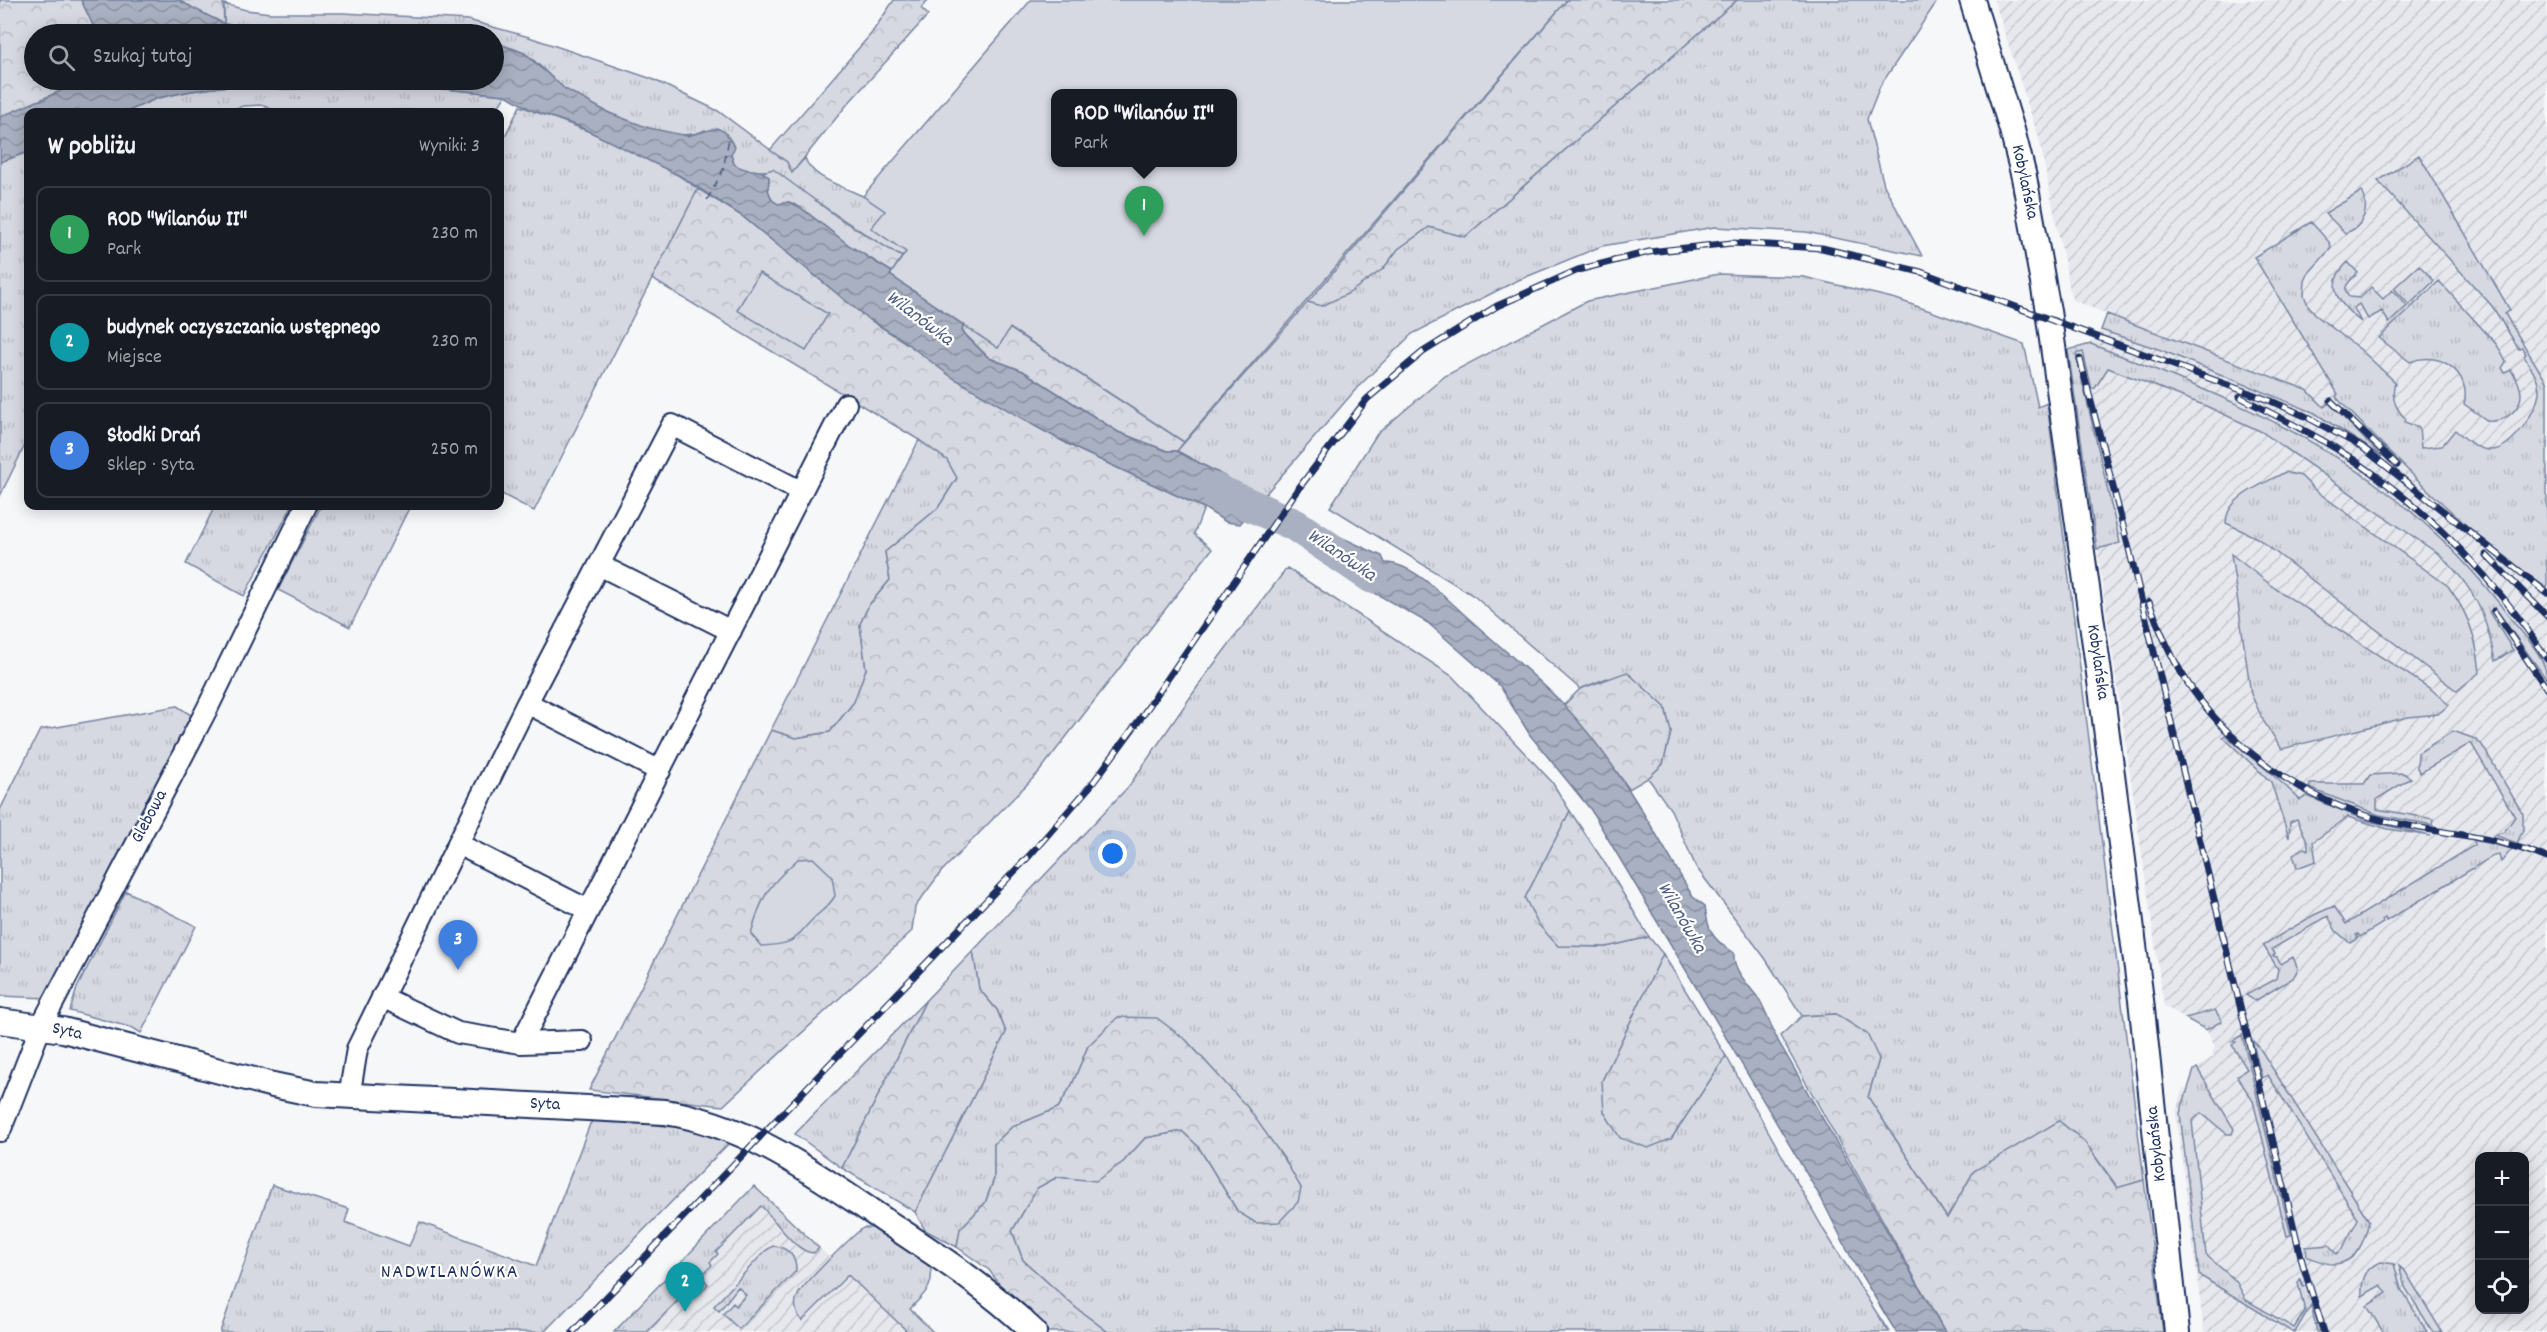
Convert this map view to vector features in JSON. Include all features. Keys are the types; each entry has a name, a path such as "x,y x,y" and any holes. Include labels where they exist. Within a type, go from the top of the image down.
{"street":[{"name":"Kobylańska","path":"1972,0 2013,130 2024,177 2048,311 2098,662 2133,942 2177,1332"},
{"path":"521,1043 846,404"},
{"path":"349,1096 357,1049 382,997 528,703 672,425 801,491"},
{"name":"Glebowa","path":"0,1131 41,1026 207,709 304,510"},
{"path":"599,565 731,631"},
{"path":"528,703 660,771"},
{"path":"458,844 588,910"},
{"path":"382,997 458,1033 521,1043 582,1041"},
{"name":"Syta","path":"0,1021 41,1026 273,1085 349,1096 665,1112 712,1122 781,1154 868,1209 982,1286 1034,1332"}],"shaded area":[{"path":"1994,0 2547,0 2547,1332 2204,1332 2176,1114 2183,1088 2188,1089 2194,1070 2214,1056 2212,1052 2215,1047 2206,1030 2164,1006 2068,350 2091,343 2101,330 2107,314 2072,300 2039,139"},
{"path":"754,1186 849,1276 908,1332 614,1332"}],"green space":[{"path":"0,0 223,0 224,24 213,18 173,24 24,24 24,90 63,90 0,119"},
{"path":"894,0 928,0 921,8 928,15 845,107 792,173 787,162 770,150 871,34"},
{"path":"1031,0 1567,0 1184,442 1010,328 998,348 890,275 906,252 871,228 885,211 863,196"},
{"path":"1567,0 1737,0 1465,237 1429,227 1398,249 1383,269 1349,293 1322,306 1308,302"},
{"path":"1737,0 1938,0 1880,86 1867,119 1884,185 1922,256 1806,232 1715,227 1602,246 1516,281 1412,334 1357,388 1263,497 1177,451 1308,302 1322,306 1383,269 1398,249 1429,227 1465,237"},
{"path":"224,4 270,13 343,13 468,20 482,24 224,24"},
{"path":"504,30 652,79 718,111 787,162 792,172 805,158 810,167 828,181 876,203 891,219 906,252 902,257 836,215 773,170 753,171 738,167 734,164 731,154 705,130 691,134 674,134 634,124 566,90 524,53 504,45"},
{"path":"455,90 506,95 498,108 268,108 262,105 236,108 135,108 157,98 191,91"},
{"path":"520,106 635,151 698,189 534,511 504,495 504,138"},
{"path":"24,153 24,447 0,496 0,162"},
{"path":"2419,155 2510,310 2505,314 2547,383 2547,588 2462,522 2336,397 2338,394 2254,257 2311,222 2330,243 2331,248 2308,274 2305,281 2304,295 2308,305 2317,316 2361,350 2395,382 2393,392 2397,407 2406,419 2405,422 2419,428 2421,448 2442,446 2455,430 2481,448 2492,450 2500,448 2516,436 2529,417 2538,399 2538,382 2524,356 2526,354 2522,348 2519,349 2492,306 2378,181"},
{"path":"773,169 840,219 902,257 892,272 850,246 801,208 789,202 778,204 772,200 768,190 769,177 763,172"},
{"path":"698,189 742,216 867,318 1035,426 1079,450 1204,508 1194,534 1212,549 1039,772 941,872 915,907 912,931 723,1106 589,1090 771,730 796,738 830,732 854,702 866,669 860,624 869,605 890,580 885,552 938,508 957,478 947,460 919,440 652,279"},
{"path":"2362,191 2365,204 2364,216 2357,227 2345,233 2325,213"},
{"path":"2348,262 2358,273 2346,287 2349,297 2360,298 2371,287 2383,299 2392,290 2407,306 2389,323 2382,311 2368,319 2359,304 2354,308 2361,322 2346,309 2335,287 2340,271"},
{"path":"2419,265 2434,281 2409,305 2394,288"},
{"path":"759,273 828,314 806,351 737,310"},
{"path":"1719,274 1804,277 1896,299 2024,344 2038,407 2047,403 2144,1180 2118,1188 2084,1141 1974,1171 1947,1218 1868,1097 1879,1059 1836,1014 1802,1016 1765,958 1696,867 1671,810 1648,778 1663,764 1671,732 1665,707 1607,678 1580,689 1474,596 1330,507 1377,434 1445,376 1587,301"},
{"path":"2439,281 2497,345 2506,362 2502,368 2505,373 2511,370 2518,382 2521,392 2518,406 2502,419 2488,421 2464,404 2463,383 2451,367 2432,359 2410,362 2379,338"},
{"path":"2107,314 2307,390 2324,407 2329,403 2382,457 2315,413 2161,350 2101,330"},
{"path":"963,325 998,348 1009,328 1184,442 1177,451 1167,451 1118,432 1023,371 989,358 962,331"},
{"path":"2091,344 2203,389 2277,423 2347,464 2380,487 2433,531 2482,582 2534,647 2543,663 2547,680 2495,608 2489,612 2513,650 2495,661 2488,629 2477,603 2462,579 2440,555 2262,432 2206,406 2108,368 2092,389 2083,352 2076,354 2120,543 2097,549 2068,350"},
{"path":"919,440 947,460 957,478 938,508 885,552 890,580 869,605 860,624 866,669 854,702 830,732 796,738 771,730"},
{"path":"2285,472 2301,476 2316,491 2448,586 2470,626 2480,672 2457,691 2257,538 2226,523 2232,505 2239,498"},
{"path":"213,510 290,510 244,596 186,564"},
{"path":"319,510 408,510 350,627 278,590"},
{"path":"2231,554 2276,589 2431,689 2449,705 2438,714 2408,717 2282,749 2264,722 2251,694"},
{"path":"1287,568 1452,676 1552,782 1570,811 1525,898 1558,946 1606,947 1649,937 1663,954 1602,1081 1671,1139 1726,1056 1825,1232 1889,1332 1108,1332 1076,1308 1023,1260 1012,1231 1037,1188 1057,1177 1096,1180 1123,1162 1145,1138 1182,1131 1198,1146 1238,1212 1301,1188 1248,1111 1186,1040 1088,1046 1072,1085 1058,1108 1012,1127 994,1144 994,1179 985,1203 960,1229 957,1247 925,1230 915,1212 1006,1032 997,1010 979,989 973,951 1129,786 1205,676"},
{"path":"1627,672 1665,707 1671,732 1663,764 1648,778 1629,789 1564,705 1580,689"},
{"path":"177,706 191,715 47,998 0,996 0,810 40,730"},
{"path":"2453,731 2475,739 2482,745 2523,814 2523,830 2517,843 2494,835 2504,832 2515,817 2471,743 2420,773 2417,768 2418,753"},
{"path":"2225,735 2300,800 2307,796 2365,820 2430,836 2388,829 2348,817 2313,842 2316,861 2297,868 2293,854 2304,848 2308,850 2308,843 2297,819 2290,822 2289,838 2271,782 2223,737"},
{"path":"2403,773 2411,778 2377,799 2377,809 2434,819 2433,825 2379,815 2309,788 2310,784 2364,784 2370,775"},
{"path":"1570,811 1606,865 1649,937 1606,947 1558,946 1538,924 1525,898"},
{"path":"2474,840 2512,849 2501,862 2499,855 2493,856 2386,921 2385,918 2382,920 2383,923 2360,937 2356,935 2358,938 2350,943 2336,931 2328,916 2272,949 2275,954 2273,956 2277,957 2281,964 2293,957 2298,969 2293,978 2255,1001 2246,995 2276,979 2278,969 2263,945 2334,906 2346,924 2475,845"},
{"path":"813,858 832,876 835,896 794,939 782,944 761,946 751,934 758,910 767,892 798,859"},
{"path":"126,891 196,926 141,1033 133,1028 70,1011 77,988"},
{"path":"973,951 979,989 997,1010 1006,1032 915,1212 842,1168 926,1000"},
{"path":"1663,954 1726,1056 1671,1139 1648,1148 1620,1138 1604,1112 1602,1081"},
{"path":"926,1000 842,1168 795,1134"},
{"path":"2215,1010 2222,1021 2206,1030 2185,1018"},
{"path":"1836,1014 1867,1034 1879,1059 1868,1097 1947,1218 1974,1171 2059,1121 2084,1141 2117,1188 2144,1180 2163,1332 1945,1332 1780,1036 1802,1016"},
{"path":"1118,1017 1157,1018 1186,1040 1248,1108 1285,1160 1301,1188 1298,1202 1279,1222 1256,1223 1238,1212 1198,1146 1182,1131 1145,1138 1123,1162 1096,1181 1057,1177 1037,1188 1012,1231 1023,1260 1076,1308 1108,1332 1048,1332 1009,1297 989,1270 957,1247 960,1229 985,1203 994,1179 994,1144 1012,1127 1058,1108 1072,1085 1088,1046"},
{"path":"2242,1035 2291,1235 2287,1236 2253,1101 2237,1076 2247,1069 2232,1045 2236,1042 2232,1041"},
{"path":"2252,1040 2259,1047 2369,1221 2359,1248 2355,1254 2343,1262 2328,1264 2307,1257 2306,1247 2329,1245 2336,1254 2342,1249 2358,1219 2268,1075 2262,1078"},
{"path":"2197,1068 2234,1129 2232,1134 2227,1134 2201,1113 2192,1121 2206,1255 2236,1281 2246,1300 2294,1328 2305,1311 2298,1283 2300,1279 2303,1287 2307,1285 2320,1332 2317,1332 2311,1305 2295,1332 2292,1332 2199,1275 2180,1113 2194,1070"},
{"path":"595,1118 691,1129 730,1142 544,1332 220,1332 272,1185 349,1209 345,1222 409,1246 420,1222 536,1266 590,1124"},
{"path":"754,1186 819,1248 814,1253 800,1247 785,1234 761,1206 716,1252 718,1254 710,1262 712,1265 701,1276 708,1284 701,1292 693,1285 647,1332 614,1332"},
{"path":"863,1228 877,1228 929,1263 931,1277 928,1289 910,1309 933,1332 908,1332 848,1275 802,1321 796,1309 798,1295 829,1260"},
{"path":"773,1246 783,1248 793,1257 796,1271 739,1329 723,1314 733,1303 736,1306 746,1295 738,1287 719,1311 714,1306 765,1251"},
{"path":"2381,1262 2394,1264 2401,1289 2427,1332 2383,1332 2367,1306 2387,1293 2381,1285 2362,1296 2365,1275 2371,1267"},
{"path":"2399,1266 2405,1271 2442,1332 2433,1332 2405,1287"}],"water":[{"path":"81,0 178,0 224,24 92,24"},
{"path":"504,46 524,53 565,89 609,113 649,128 687,136 717,128 725,132 735,147 731,154 734,164 744,169 760,171 769,177 768,190 772,200 778,204 789,202 801,208 850,246 892,272 890,275 963,325 962,332 989,358 1023,371 1118,432 1167,451 1177,451 1263,497 1240,524 1226,522 1204,508 1079,450 950,376 901,339 867,318 742,216 680,176 578,126 533,111 506,95 455,90 504,90"},
{"path":"63,90 198,90 158,98 135,108 24,108 24,153 0,162 0,117"},
{"path":"1345,539 1382,556 1385,563 1406,568 1429,583 1553,694 1601,750 1634,798 1693,897 1705,906 1712,934 1734,953 1738,971 1761,1002 1776,1037 1945,1332 1896,1332 1855,1265 1821,1198 1591,810 1530,735 1500,686 1428,623 1324,564"}],"waterway":[{"name":"Wilanówka","path":"1214,489 1295,525 1372,577"}],"ferry route":[{"path":"707,200 723,170 729,138"}],"railway":[{"path":"573,1332 1030,855 1092,784 1140,719 1295,493 1367,399 1423,352 1497,306 1578,270 1649,252 1732,243 1822,248 1921,272 2271,401 2305,416 2362,447 2547,593"},
{"path":"2080,359 2129,549 2303,1265 2324,1332"},
{"path":"2240,397 2343,453 2385,482 2411,504 2462,551 2485,577 2507,603 2547,659"},
{"path":"2331,401 2397,465"},
{"path":"2486,555 2547,616"},
{"path":"2149,602 2174,660 2194,692 2231,735 2252,754 2299,787 2351,811 2378,819 2484,839 2547,858"},
{"path":"2494,611 2547,689"}],"place":[{"name":"ROD \"Wilanów II\"","path":"1144,236"},
{"name":"Słodki Drań","path":"458,970"},
{"name":"budynek oczyszczania wstępnego","path":"685,1312"}],"district":[{"name":"NADWILANÓWKA","path":"450,1273"}]}
